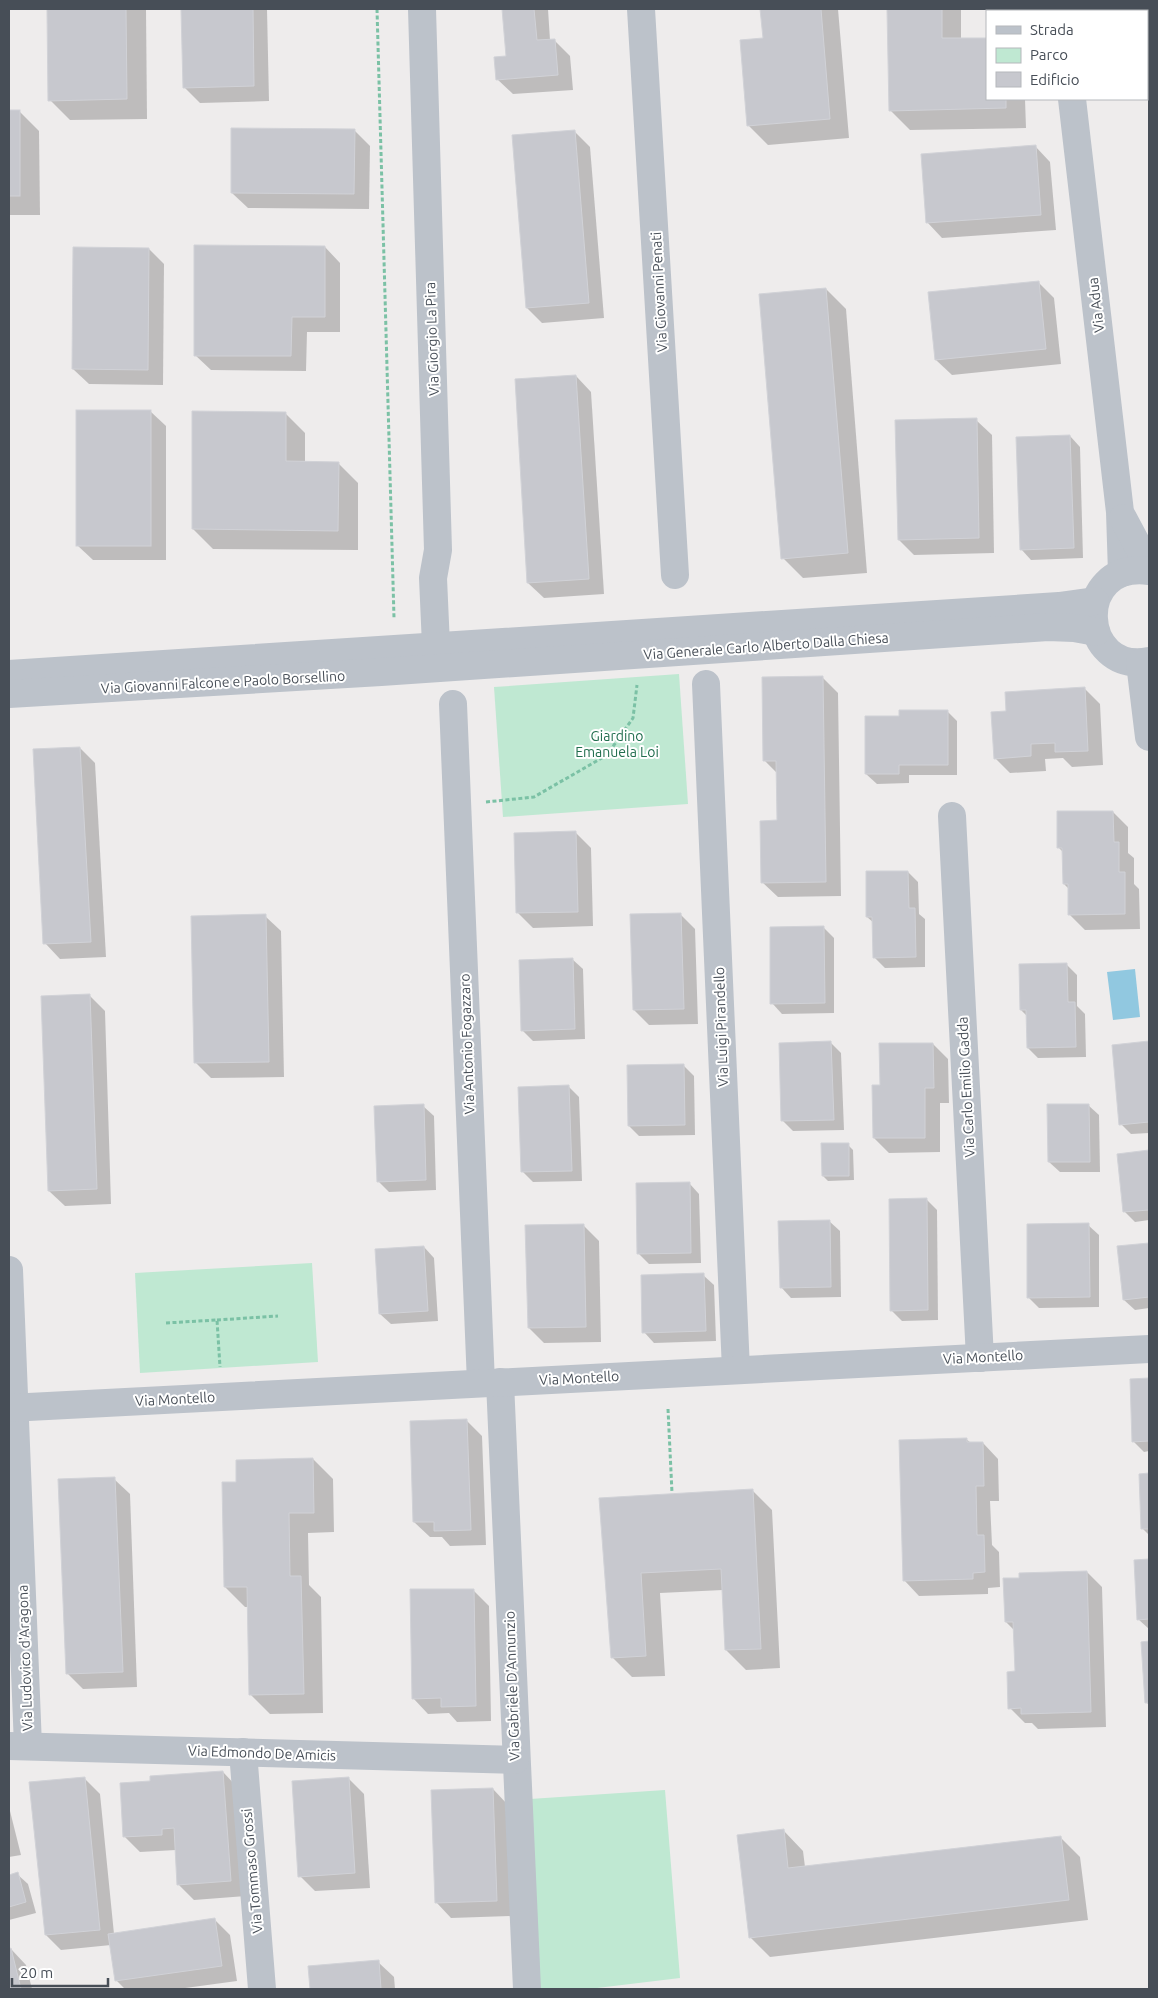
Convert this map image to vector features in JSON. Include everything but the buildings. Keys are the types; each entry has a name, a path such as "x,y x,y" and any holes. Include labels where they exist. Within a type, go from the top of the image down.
{"street":[{"name":"Via Giorgio La Pira","path":"422,9 438,550 433,578 436,657"},
{"name":"Via Giovanni Penati","path":"641,9 675,574"},
{"name":"Via Adua","path":"1072,100 1120,512 1122,573"},
{"name":"Via Adua","path":"1120,512 1149,569"},
{"path":"1149,569 1122,573 1108,582 1095,601 1093,616 1096,632 1111,653 1128,661 1144,662 1149,737"},
{"name":"Via Generale Carlo Alberto Dalla Chiesa","path":"436,657 1059,606 1095,601"},
{"name":"Via Generale Carlo Alberto Dalla Chiesa","path":"436,657 1048,627 1074,628 1096,632"},
{"name":"Via Giovanni Falcone e Paolo Borsellino","path":"9,674 436,657"},
{"name":"Via Giovanni Falcone e Paolo Borsellino","path":"9,694 436,657"},
{"name":"Via Luigi Pirandello","path":"706,684 736,1370"},
{"name":"Via Antonio Fogazzaro","path":"454,704 490,1383"},
{"name":"Via Carlo Emilio Gadda","path":"952,816 980,1358"},
{"name":"Via Ludovico d'Aragona","path":"9,1270 19,1746"},
{"name":"Via Montello","path":"12,1408 1149,1349"},
{"name":"Via Gabriele D'Annunzio","path":"490,1383 515,1760 527,1989"},
{"name":"Via Edmondo De Amicis","path":"19,1746 515,1760"},
{"name":"Via Tommaso Grossi","path":"243,1752 262,1989"}],"path":[{"path":"377,9 394,619"},
{"path":"502,800 534,797 607,755 633,718 638,686 637,677"},
{"path":"166,1323 278,1316"},
{"path":"217,1320 220,1368"},
{"path":"668,1409 672,1493"}],"green space":[{"name":"Giardino Emanuela Loi","path":"679,674 688,804 503,817 494,687"},
{"path":"312,1263 318,1362 140,1373 135,1273"},
{"path":"665,1790 680,1978 597,1989 538,1989 530,1799"}],"water":[{"path":"1135,969 1140,1017 1113,1020 1107,972"}]}
